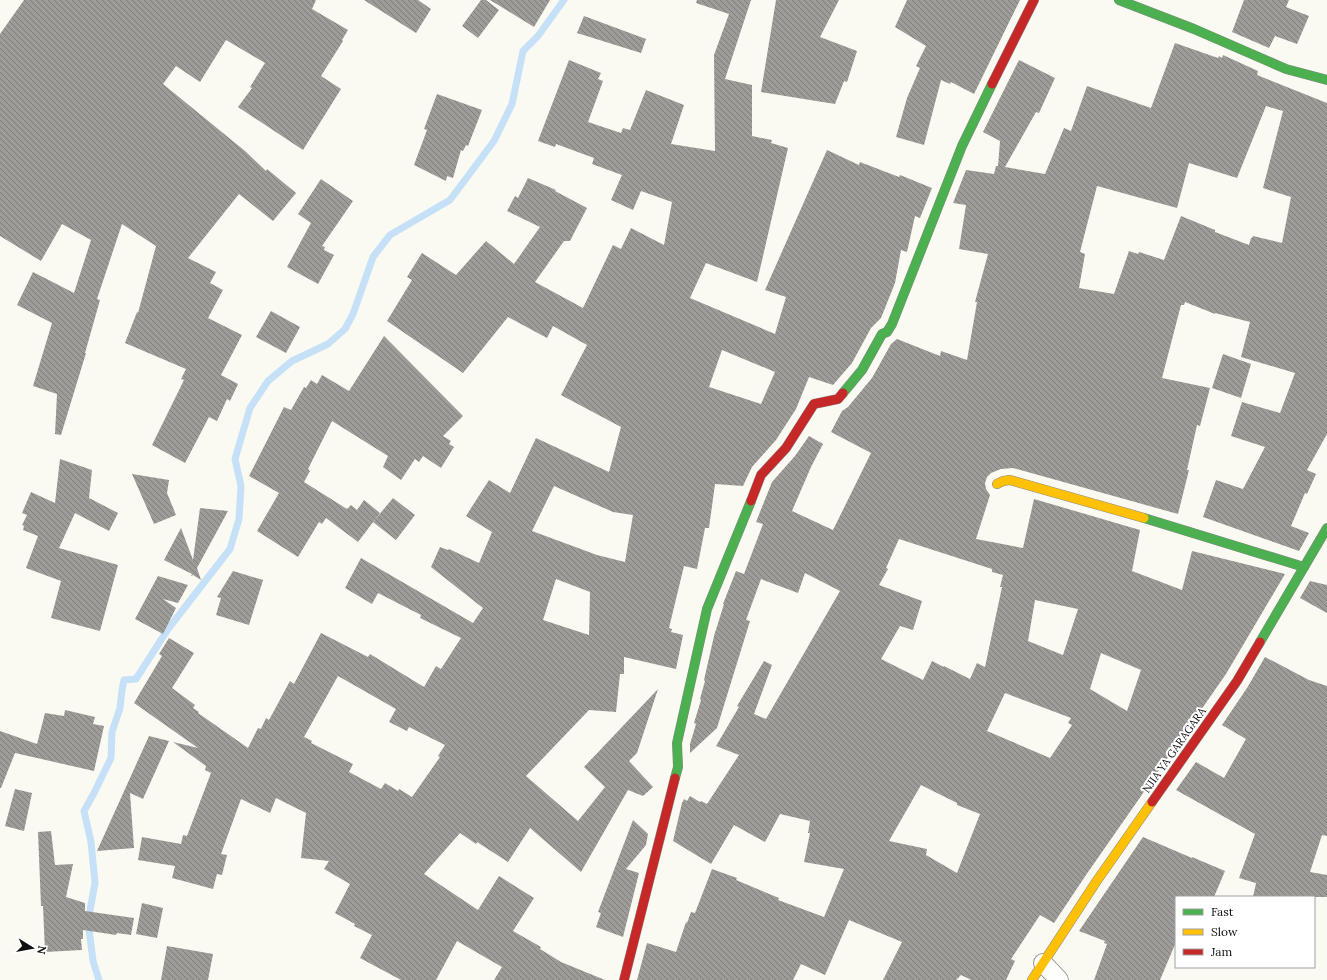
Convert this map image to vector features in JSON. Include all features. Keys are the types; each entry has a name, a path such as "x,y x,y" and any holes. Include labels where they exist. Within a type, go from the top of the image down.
{"street":[{"path":"624,980 678,767 678,743 707,609 761,475 786,448 814,404 838,399 862,370 882,334 887,332 892,324 962,146 1034,0"},
{"path":"1119,0 1194,29 1286,69 1327,80"},
{"path":"997,484 1003,480 1010,480 1104,506 1304,567"},
{"name":"NJIA YA GARAGARA","path":"1032,980 1096,882 1237,681 1327,528"},
{"path":"1044,963 1060,980"}],"building":[{"path":"24,0 316,0 312,9 348,30 342,40 343,41 321,76 341,89 303,150 238,107 252,88 250,87 265,63 226,40 200,82 176,66 163,84 245,151 266,171 267,169 296,193 273,221 239,194 188,258 216,272 210,283 223,290 208,318 242,335 221,375 238,384 230,401 227,399 217,421 209,417 185,463 152,445 184,380 181,379 186,369 125,343 137,312 138,313 156,246 122,224 97,299 100,300 86,353 61,435 55,434 57,394 33,386 52,323 17,305 33,272 74,293 91,240 62,224 41,261 0,236 0,34"},
{"path":"364,0 418,0 431,9 416,33"},
{"path":"481,0 486,0 499,10 478,38 462,26"},
{"path":"490,0 550,0 534,27"},
{"path":"697,0 751,0 725,79 752,85 752,136 772,140 771,143 788,148 757,282 706,263 690,298 775,334 786,297 765,290 827,150 859,165 860,162 899,177 900,175 932,188 920,218 915,216 907,252 901,250 895,283 881,318 871,328 852,363 833,385 809,377 796,409 776,440 752,467 743,486 715,484 709,528 705,528 697,569 684,566 669,628 672,629 671,632 683,635 676,669 624,657 624,674 620,674 616,712 589,710 526,776 578,821 605,787 584,767 658,689 637,753 629,761 653,787 643,796 628,790 581,872 530,828 508,862 460,833 424,874 478,910 499,876 534,898 513,931 541,947 540,949 561,962 605,980 494,980 502,967 457,941 436,980 401,980 360,958 372,935 354,926 355,924 335,913 350,884 324,869 329,861 301,858 306,813 276,798 270,813 241,799 221,854 227,855 222,875 217,874 213,889 172,878 175,866 138,860 142,837 181,844 183,835 187,836 211,773 205,770 206,766 173,742 198,748 134,703 162,656 159,654 169,638 194,653 172,688 195,705 193,708 199,712 198,713 248,748 258,728 261,729 266,718 269,720 290,681 294,684 321,633 368,657 370,654 424,687 436,666 441,669 461,638 420,618 421,615 378,593 372,604 345,588 361,558 473,623 483,608 431,567 440,547 449,549 479,563 492,532 466,516 489,480 510,493 536,438 609,472 621,427 561,395 587,345 553,326 547,338 508,317 463,373 387,321 412,280 407,277 422,253 456,275 486,241 514,264 540,227 507,211 515,196 518,198 528,178 556,190 555,191 587,208 570,241 564,241 535,282 583,308 613,245 621,249 631,228 664,245 672,202 641,191 633,210 611,200 622,175 592,164 594,158 556,144 555,147 538,141 569,60 601,73 598,79 603,81 588,122 621,133 623,128 630,130 646,90 684,105 671,144 715,151 714,55 729,14 696,3","holes":["722,350 775,372 761,404 709,387","554,486 613,512 633,515 625,562 597,555 532,531","556,579 590,592 589,635 543,620","338,676 396,709 389,722 407,731 409,727 445,745 438,756 440,757 412,797 385,783 381,789 349,772 353,764 311,743 312,741 304,737"]},
{"path":"776,0 839,0 820,37 857,51 847,82 844,81 835,104 761,92"},
{"path":"907,0 1020,0 974,94 951,82 950,84 941,80 924,145 896,137 907,98 920,68 916,66 926,46 895,27"},
{"path":"1244,0 1289,0 1286,7 1309,16 1297,44 1275,36 1269,48 1232,32"},
{"path":"584,16 646,39 641,53 577,33"},
{"path":"1175,43 1218,58 1219,56 1222,58 1223,55 1258,71 1257,75 1327,103 1327,434 1307,470 1316,474 1307,494 1305,493 1291,526 1309,533 1299,551 1203,517 1216,480 1243,489 1265,447 1231,436 1242,402 1280,413 1295,373 1241,357 1250,322 1215,314 1185,302 1184,305 1181,305 1162,378 1210,388 1200,426 1197,425 1187,470 1189,470 1178,514 1013,468 1001,469 991,473 987,477 985,483 986,489 990,495 976,539 1023,548 1034,499 1140,530 1132,571 1182,590 1192,551 1285,574 1226,674 1054,923 1040,915 1011,959 1015,961 1006,980 971,980 961,975 956,980 883,980 902,942 849,920 825,975 801,964 793,980 637,980 647,943 676,952 686,922 687,923 691,912 695,913 712,869 737,878 736,880 779,898 778,900 824,917 844,869 804,862 810,833 808,833 810,821 780,814 765,842 734,825 711,864 673,841 684,799 687,801 690,796 707,804 739,755 716,746 739,707 737,706 764,661 772,665 754,714 766,719 840,591 805,573 798,593 761,579 746,620 750,621 717,728 690,753 690,744 696,724 694,723 701,700 714,636 723,604 736,571 744,574 763,524 756,522 772,482 795,456 809,436 823,444 811,467 792,511 833,530 871,453 831,432 842,411 848,407 872,378 891,344 897,339 940,356 941,351 967,360 977,302 975,302 988,254 959,249 966,205 953,203 966,170 994,174 996,166 998,166 1000,141 983,132 1019,60 1055,78 1039,113 1036,112 1005,167 1045,174 1064,128 1071,131 1087,86 1151,108","holes":["1266,106 1283,111 1263,188 1291,197 1282,243 1253,236 1249,245 1215,232 1215,230 1181,216 1164,260 1139,252 1138,254 1129,251 1114,294 1079,288 1085,254 1080,252 1097,186 1177,208 1189,163 1237,178","899,539 992,569 992,572 1003,575 1000,587 1002,587 985,667 977,663 970,679 932,661 923,680 881,659 900,626 913,630 922,601 879,585 888,569 886,568","1035,600 1078,609 1063,655 1028,641","1101,653 1141,670 1127,711 1090,689","1005,693 1071,718 1068,723 1072,725 1050,758 987,731","921,785 957,803 957,805 980,814 957,873 926,855 927,849 889,841"]},
{"path":"437,94 482,110 468,146 466,145 463,151 461,150 453,178 447,176 446,181 414,165 427,130 424,129"},
{"path":"321,179 353,201 322,246 325,247 324,250 334,255 318,284 287,267 311,223 298,214"},
{"path":"271,311 300,327 286,353 256,337"},
{"path":"384,336 463,416 443,436 451,441 449,444 454,447 441,468 423,456 419,462 415,459 401,480 383,467 388,456 332,421 308,469 310,471 304,482 347,509 351,505 357,510 364,500 380,513 358,542 326,518 322,524 319,522 298,557 257,531 279,493 249,476 284,407 291,410 304,387 306,388 311,380 317,384 322,375 349,391"},
{"path":"1223,354 1251,364 1241,398 1212,388"},
{"path":"60,459 92,470 89,498 118,513 109,531 75,513 59,548 118,565 100,631 51,618 61,581 26,568 38,536 23,530 24,526 22,525 27,515 22,513 31,492 55,503"},
{"path":"132,474 169,480 167,493 176,515 154,524"},
{"path":"393,498 415,515 396,540 373,522"},
{"path":"200,508 228,511 197,568 201,580 193,575 191,576 192,574 164,560 181,528 193,560"},
{"path":"233,571 263,580 249,625 216,615 221,598 217,597"},
{"path":"158,576 188,585 178,603 163,599 176,608 163,634 135,619"},
{"path":"1310,581 1327,585 1327,613 1300,598"},
{"path":"1265,657 1309,680 1327,686 1327,836 1322,835 1310,872 1327,875 1327,897 1253,896 1256,883 1239,878 1255,834 1176,790 1196,762 1224,778 1246,739 1222,725 1247,688"},
{"path":"65,710 95,717 93,724 104,726 94,771 15,753 0,788 0,731 37,744 45,713 64,716"},
{"path":"149,736 169,741 143,799 130,793 134,848 97,851"},
{"path":"15,789 32,793 24,831 5,826"},
{"path":"633,820 648,834 646,845 626,869 639,873 623,937 596,927 601,913 598,912"},
{"path":"51,831 55,865 73,864 66,897 85,903 85,911 134,918 131,935 117,933 116,935 83,930 83,939 81,939 82,950 45,952 43,906 41,906 38,832"},
{"path":"1143,837 1225,871 1214,896 1175,896 1175,944 1160,980 1094,980 1107,944 1104,943 1105,941 1079,931"},
{"path":"142,903 163,908 157,938 136,934"},
{"path":"167,946 213,954 208,980 161,980"}],"waterway":[{"path":"99,980 93,961 88,921 95,883 91,842 84,811 111,758 112,732 120,708 124,680 136,679 168,629 230,549 239,519 241,486 235,459 250,408 268,381 292,361 328,344 345,329 353,314 373,257 390,235 450,200 494,141 512,104 523,51 538,36 564,0"}],"traffic: fast":[{"path":"1119,0 1194,29 1286,69 1327,80"},
{"path":"843,393 862,370 882,334 887,332 892,324 962,146 992,84"},
{"path":"675,778 678,767 677,743 707,609 751,501"},
{"path":"1144,518 1304,567"},
{"path":"1260,642 1327,528"}],"traffic: slow":[{"path":"997,484 1010,480 1144,518"},
{"path":"1032,980 1096,882 1152,802"}],"traffic: jam":[{"path":"992,84 1034,0"},
{"path":"751,501 761,475 786,448 814,404 838,399 843,393"},
{"path":"1152,802 1237,681 1260,642"},
{"path":"624,980 675,778"}]}
